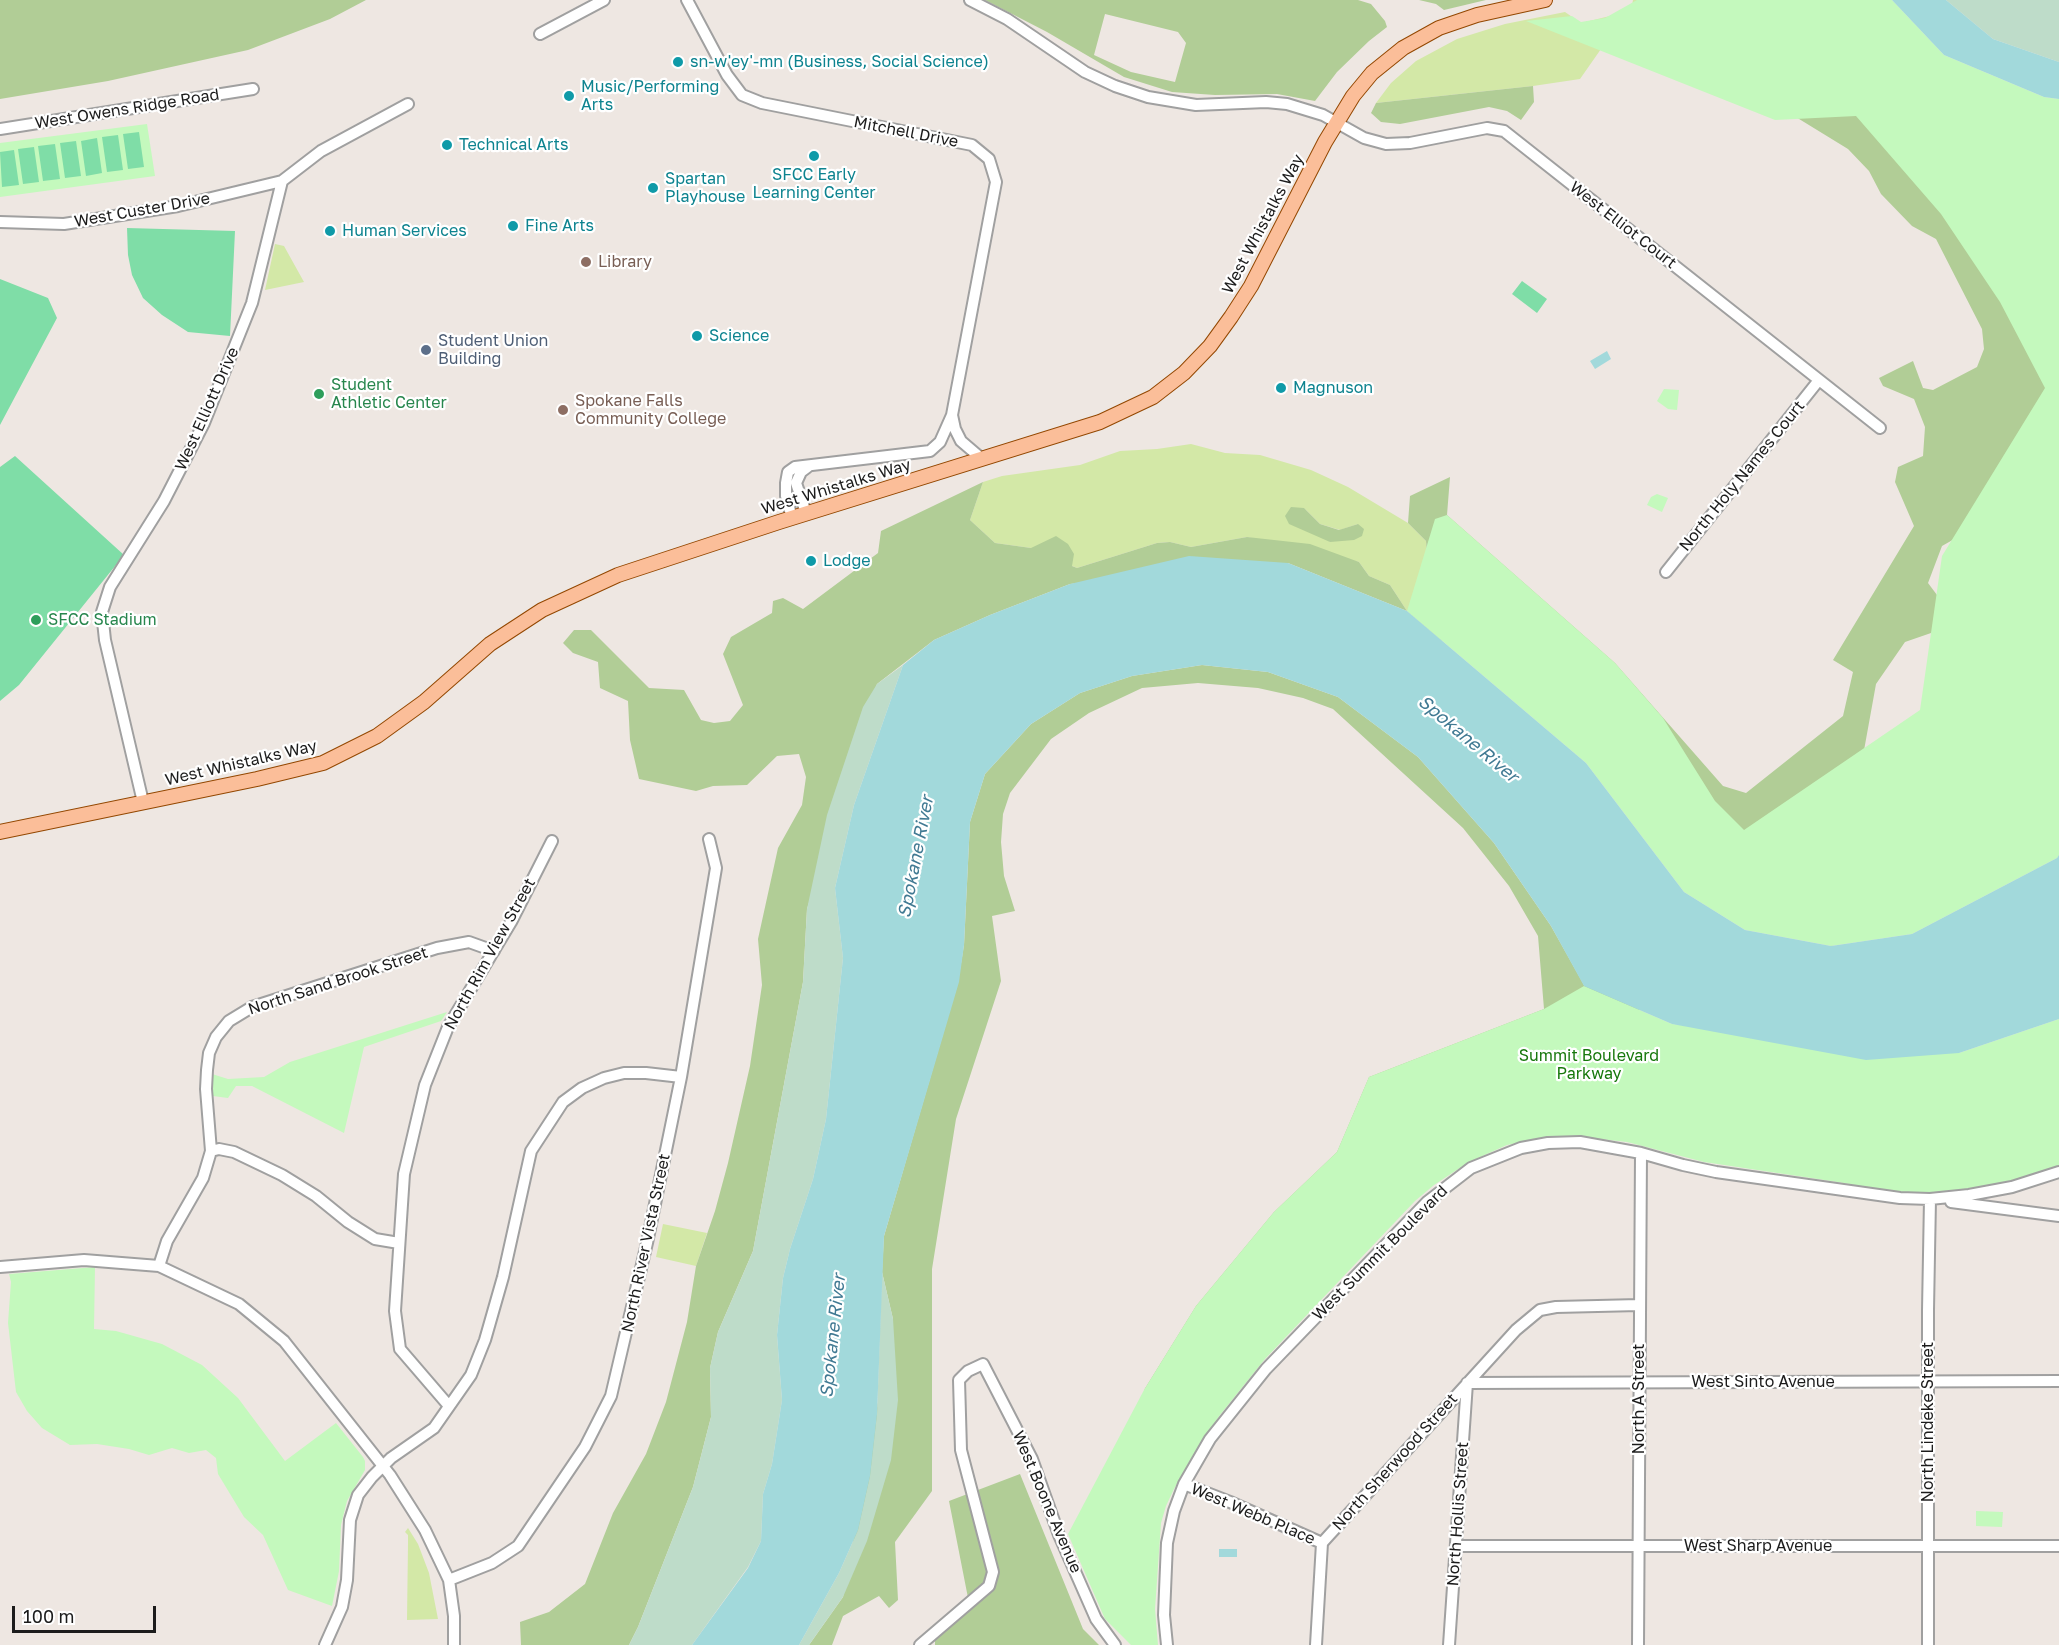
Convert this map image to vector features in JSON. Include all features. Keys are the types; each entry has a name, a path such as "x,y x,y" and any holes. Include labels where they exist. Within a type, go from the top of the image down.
{"main road":[{"name":"West Whistalks Way","path":"0,832 323,763 377,736 424,702 490,644 542,610 618,574 1100,422 1153,397 1184,373 1210,346 1251,286 1314,161 1353,96 1372,74 1391,56 1439,28 1464,19 1545,0"}],"street":[{"path":"540,34 604,0"},
{"name":"Mitchell Drive","path":"687,0 727,75 742,95 762,104 972,145 989,159 996,182 952,416 940,442 930,451 809,465"},
{"path":"970,0 1007,19 1085,72 1132,92 1184,104 1266,102 1287,104 1316,112 1337,122"},
{"name":"West Owens Ridge Road","path":"0,129 253,89"},
{"path":"282,181 321,151 408,104"},
{"name":"West Elliot Court","path":"1337,122 1370,140 1390,145 1487,128 1504,131 1880,428"},
{"name":"West Custer Drive","path":"0,222 64,224 178,206 282,181"},
{"name":"West Elliott Drive","path":"143,802 105,640 102,612 110,587 164,501 204,423 252,303 282,181"},
{"name":"North Holy Names Court","path":"1666,572 1819,380"},
{"path":"952,416 961,441 982,459"},
{"path":"806,513 796,483 801,472 809,465"},
{"path":"792,518 786,496 788,472 795,467 809,465"},
{"name":"North River Vista Street","path":"449,1580 492,1563 518,1546 585,1447 611,1396 647,1243 681,1077 716,868 708,839"},
{"name":"North Rim View Street","path":"449,1406 400,1348 395,1311 404,1174 425,1086 448,1027 511,922 552,841"},
{"name":"North Sand Brook Street","path":"159,1266 167,1240 203,1178 212,1150 206,1089 209,1053 216,1037 229,1021 252,1006 437,948 469,942 494,951"},
{"path":"325,1645 342,1607 347,1580 349,1532 353,1508 366,1484 391,1458 434,1428 471,1375 485,1340 503,1276 531,1151 563,1102 582,1088 604,1078 624,1073 681,1077"},
{"name":"West Summit Boulevard","path":"1167,1645 1164,1615 1167,1543 1174,1511 1184,1484 1210,1439 1266,1369 1427,1202 1471,1168 1521,1148 1548,1143 1580,1142 1641,1153 1716,1172 1900,1198 1930,1199"},
{"path":"212,1150 234,1152 316,1196 348,1222 375,1239 399,1243"},
{"name":"North A Street","path":"1638,1645 1641,1153"},
{"path":"1930,1199 2012,1187 2059,1172"},
{"path":"1930,1199 2059,1216"},
{"name":"North Lindeke Street","path":"1928,1645 1930,1199"},
{"path":"0,1267 84,1260 159,1266 239,1304 284,1341 383,1466 424,1530 449,1580 454,1616 454,1645"},
{"name":"North Sherwood Street","path":"1316,1645 1322,1543 1516,1330 1540,1310 1572,1305 1639,1305"},
{"name":"West Boone Avenue","path":"920,1645 989,1586 993,1572 961,1450 959,1380 968,1371 983,1364 1032,1459 1059,1534 1096,1619 1115,1645"},
{"name":"West Sinto Avenue","path":"1467,1383 2059,1381"},
{"name":"North Hollis Street","path":"1449,1645 1467,1383"},
{"name":"West Webb Place","path":"1184,1484 1322,1543"},
{"name":"West Sharp Avenue","path":"1456,1546 2059,1546"}],"green space":[{"path":"0,0 366,0 330,19 248,50 108,81 0,99"},
{"path":"985,0 1358,0 1371,4 1387,27 1337,72 1315,101 1277,94 1215,95 1172,92 1124,77 1047,32","holes":["1105,14 1178,32 1186,43 1175,82 1131,72 1094,55"]},
{"path":"1419,0 1486,0 1444,10 1436,4"},
{"path":"1633,0 1640,0 1881,94 1601,49 1580,79 1376,103 1391,83 1416,61 1457,39 1505,24 1565,12 1581,23 1610,16 1632,5"},
{"path":"1637,0 1892,0 1944,55 2044,97 2059,99 2059,855 1912,934 1831,946 1745,930 1684,892 1586,763 1407,611 1435,519 1447,515 1615,663 1663,718 1715,801 1744,830 1920,710 1942,556 2045,388 2000,302 1941,214 1856,116 1775,120 1526,21 1572,16 1581,22 1605,18"},
{"path":"1946,0 2059,0 2059,62 1993,39"},
{"path":"1816,67 2059,274 2059,513 1986,521 1942,546 1928,583 1946,607 1946,623 1931,633 1905,642 1876,684 1859,778 2059,855 1831,946 1428,568 1426,541 1408,523 1410,496 1450,477 1447,515 1615,663 1723,786 1746,793 1843,716 1853,672 1833,660 1914,526 1895,482 1898,467 1923,456 1925,427 1914,399 1883,386 1879,378 1913,361 1923,388 1933,390 1977,367 1984,349 1982,329 1936,239 1912,226 1881,194 1869,171 1848,149 1760,95"},
{"path":"1533,86 1534,102 1521,120 1507,111 1489,107 1400,124 1381,122 1371,113 1376,103"},
{"path":"147,124 155,176 0,197 0,143"},
{"path":"139,132 144,167 128,169 123,134"},
{"path":"118,135 123,170 107,172 102,137"},
{"path":"97,138 102,173 86,176 81,141"},
{"path":"76,141 81,176 65,178 60,143"},
{"path":"55,144 60,179 43,181 38,146"},
{"path":"34,147 39,182 23,184 18,149"},
{"path":"14,150 19,185 2,187 0,152"},
{"path":"127,228 235,231 230,336 188,332 162,315 143,298 132,275 128,255"},
{"path":"275,244 284,246 304,282 265,290"},
{"path":"0,279 48,298 57,318 0,425"},
{"path":"1522,281 1547,299 1537,313 1512,294"},
{"path":"1664,389 1679,390 1677,410 1668,409 1657,401"},
{"path":"1191,444 1225,453 1260,455 1311,470 1348,487 1408,523 1426,541 1428,568 1442,641 1407,611 1390,585 1369,576 1359,562 1247,537 1191,547 1170,542 1157,543 1077,568 1031,548 995,543 970,520 983,482 1002,476 1080,465 1120,451","holes":["1304,508 1320,524 1340,530 1358,524 1330,542"]},
{"name":"SFCC Stadium","path":"15,456 124,555 19,685 0,701 0,467"},
{"path":"983,482 970,520 995,543 1031,548 1056,536 1068,544 1074,554 1072,566 1077,568 1157,543 1170,542 1191,547 1247,537 1310,544 1359,562 1369,576 1390,585 1407,611 1288,563 1070,584 934,640 877,684 807,909 803,982 753,1251 718,1332 710,1368 711,1417 693,1487 629,1645 521,1645 520,1622 549,1612 585,1584 613,1513 646,1454 666,1402 687,1322 696,1266 715,1211 728,1163 750,1066 762,985 758,939 778,848 802,805 806,777 799,754 777,756 747,785 713,786 696,791 639,779 630,740 628,701 600,688 598,662 573,653 563,643 574,630 591,630 649,688 684,690 701,720 714,723 730,721 743,705 723,654 731,637 772,613 773,601 783,598 803,609 878,553 881,531"},
{"path":"1657,494 1668,498 1662,512 1647,505 1651,497"},
{"path":"1291,507 1304,508 1320,524 1339,530 1358,524 1364,529 1362,536 1354,540 1330,542 1289,524 1285,516"},
{"path":"903,665 854,805 835,888 843,958 826,1119 813,1179 783,1278 777,1335 782,1400 772,1464 763,1494 761,1541 748,1567 692,1645 629,1645 693,1487 711,1417 710,1368 718,1332 753,1251 803,982 807,909 827,815 863,707 877,684"},
{"path":"1202,665 1268,672 1338,697 1418,757 1494,843 1551,926 1584,985 1639,1009 1632,1035 1144,1390 1196,1306 1274,1212 1337,1152 1369,1077 1544,1009 1538,936 1509,886 1463,828 1333,709 1303,698 1258,688 1198,683 1142,688 1089,713 1051,739 1010,793 1003,814 1001,842 1004,876 1015,911 992,916 1001,981 956,1119 932,1269 932,1491 895,1542 898,1600 889,1608 879,1596 843,1616 832,1645 809,1645 843,1597 893,1319 882,1272 884,1236 958,982 964,945 970,822 985,774 1031,724 1080,693 1132,676"},
{"name":"Summit Boulevard Parkway","path":"1584,986 1672,1024 1959,1053 2059,1019 2059,1166 1999,1185 1930,1193 1869,1188 1704,1162 1627,1142 1574,1136 1547,1137 1507,1145 1469,1162 1434,1185 1415,1201 1265,1359 1220,1415 1196,1450 1174,1489 1161,1523 1155,1609 1158,1645 1131,1645 1105,1619 1068,1534 1144,1390 1196,1306 1274,1212 1337,1152 1369,1077 1544,1009"},
{"path":"447,1012 441,1021 364,1047 344,1133 252,1086 236,1086 228,1098 213,1096 212,1074 228,1079 264,1077 290,1062"},
{"path":"663,1224 707,1233 696,1266 656,1257"},
{"path":"95,1267 94,1329 116,1331 162,1344 202,1365 238,1398 285,1461 336,1423 363,1457 365,1470 347,1501 341,1525 339,1571 332,1606 288,1590 263,1535 244,1517 218,1474 216,1458 206,1450 189,1453 172,1448 149,1455 97,1444 70,1445 42,1428 27,1411 16,1392 8,1323 11,1282 9,1274"},
{"path":"882,1272 893,1319 898,1400 891,1460 867,1541 843,1597 809,1645 799,1645 839,1573 858,1530 870,1476 877,1414"},
{"path":"1020,1474 1083,1629 1099,1645 935,1645 935,1639 970,1608 949,1501"},
{"path":"1976,1511 2003,1512 2002,1527 1976,1526"},
{"path":"408,1528 418,1544 429,1573 438,1619 407,1620 408,1535 405,1532"}],"water":[{"path":"1892,0 1946,0 1993,39 2059,62 2059,99 2044,97 1944,55"},
{"path":"1607,351 1611,359 1595,369 1590,361"},
{"name":"Spokane River","path":"1189,556 1288,563 1407,611 1586,763 1684,892 1745,930 1831,946 1912,934 2059,855 2059,1019 1959,1053 1866,1060 1672,1024 1584,986 1551,926 1494,843 1418,757 1338,697 1268,672 1202,665 1132,676 1080,693 1031,724 985,774 970,822 964,945 959,982 884,1236 877,1414 870,1476 858,1530 839,1573 799,1645 692,1645 748,1568 761,1541 763,1494 772,1464 782,1400 777,1335 783,1278 813,1179 826,1119 843,958 835,888 854,805 903,665 934,640 1070,584"},
{"path":"1219,1549 1237,1549 1237,1557 1219,1557"}],"place":[{"name":"sn-w'ey'-mn (Business, Social Science)","path":"678,62"},
{"name":"Music/Performing Arts","path":"569,96"},
{"name":"Technical Arts","path":"447,145"},
{"name":"SFCC Early Learning Center","path":"814,156"},
{"name":"Spartan Playhouse","path":"653,188"},
{"name":"Fine Arts","path":"513,226"},
{"name":"Human Services","path":"330,231"},
{"name":"Library","path":"586,262"},
{"name":"Science","path":"697,336"},
{"name":"Student Union Building","path":"426,350"},
{"name":"Magnuson","path":"1281,388"},
{"name":"Student Athletic Center","path":"319,394"},
{"name":"Spokane Falls Community College","path":"563,410"},
{"name":"Lodge","path":"811,561"},
{"name":"SFCC Stadium","path":"36,620"}]}
